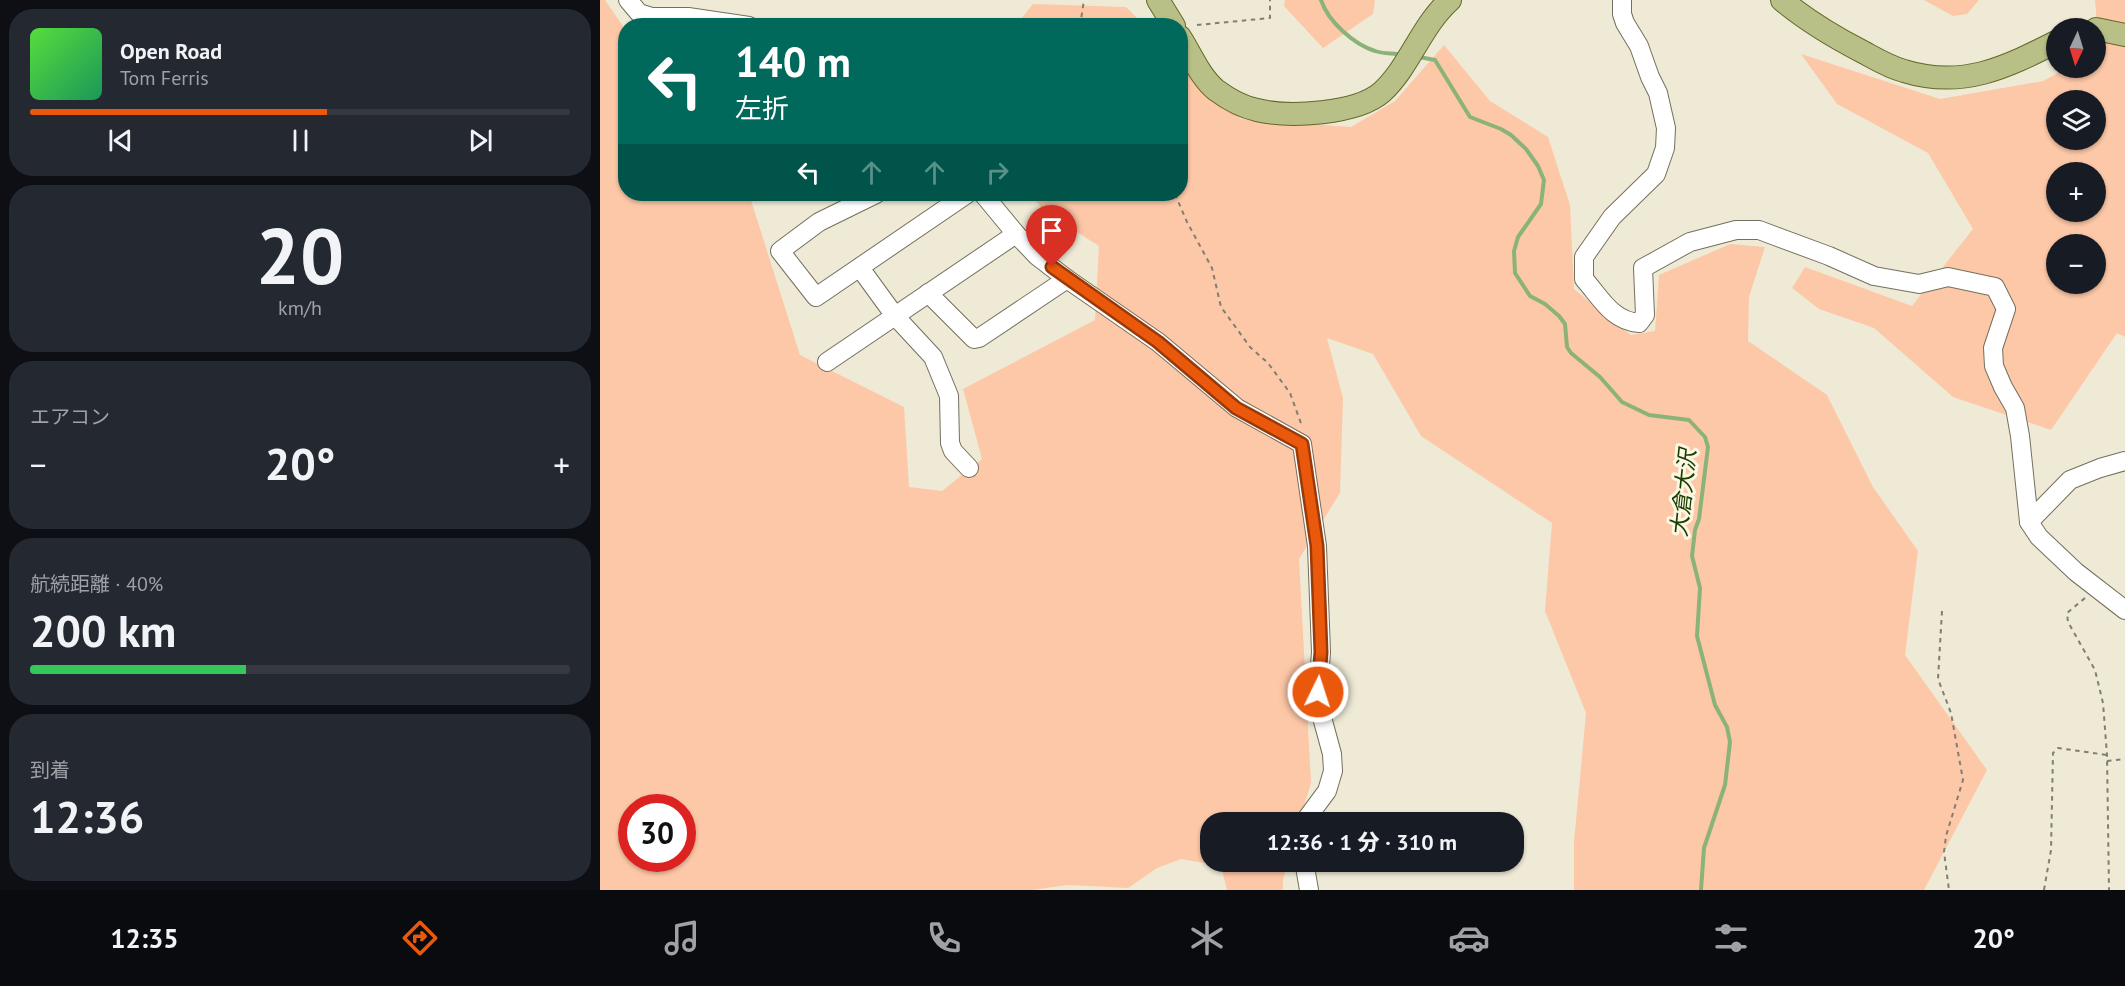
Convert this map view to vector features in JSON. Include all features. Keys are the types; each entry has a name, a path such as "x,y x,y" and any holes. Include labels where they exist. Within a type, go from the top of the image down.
{"main road":[{"path":"1158,0 1169,18"},
{"path":"1189,31 1210,84 1225,96 1243,106 1261,111 1326,112 1360,104 1381,92 1396,75 1428,26 1450,0"},
{"path":"1782,0 1832,36 1893,68 1917,75 1956,78 1986,73 2001,69 2046,47"},
{"path":"2106,31 2125,35"}],"street":[{"path":"628,0 639,13 652,17 695,18"},
{"path":"1622,0 1622,15 1625,23 1639,46 1658,93 1666,128 1665,148 1656,174 1612,217 1584,257 1584,279 1617,317 1628,322 1639,323 1645,315 1643,268 1690,242 1736,230 1759,230 1829,256 1874,276 1919,284 1948,277 1995,288 2006,309 1993,348 1994,366 2015,408 2029,522 2038,537 2076,573 2125,610"},
{"path":"862,201 819,222 780,251 816,297 957,201"},
{"path":"989,201 1037,256 1158,342 1236,408 1302,444 1317,546 1321,652 1318,692 1320,710 1332,754 1333,771 1327,791 1311,812"},
{"path":"827,362 1016,234"},
{"path":"860,268 895,316 933,357 949,396 950,443 953,451 969,468"},
{"path":"928,293 974,339 979,338 1067,279"},
{"path":"2029,522 2070,480 2125,461"},
{"path":"1306,872 1309,890"}],"path":[{"path":"1081,18 1083,0"},
{"path":"1189,31 1270,18 1270,0"},
{"path":"1178,201 1212,268 1221,307 1250,347 1268,363 1290,393 1302,422 1302,444"},
{"path":"2097,588 2067,613 2068,622 2095,670 2103,703 2107,755 2109,890"},
{"path":"1942,611 1938,679 1951,713 1963,780 1946,836 1944,852 1949,890"},
{"path":"2044,890 2050,850 2053,753 2058,748 2107,755"},
{"path":"2107,761 2125,759"}],"shaded area":[{"path":"600,0 605,0 618,19 618,201 751,201 800,355 904,407 909,487 942,491 982,459 963,389 1095,320 1099,246 1044,211 1036,201 1188,201 1188,68 1241,119 1351,127 1395,101 1444,45 1490,101 1548,137 1570,205 1574,289 1631,335 1655,331 1659,275 1730,244 1765,247 1749,297 1748,341 1827,395 1873,487 1918,551 1905,655 1987,770 1924,890 1574,890 1574,842 1586,713 1545,611 1552,523 1421,436 1373,354 1327,338 1343,398 1340,493 1299,559 1311,783 1302,812 1200,812 1200,862 1181,859 1157,868 1128,888 1068,885 1032,890 600,890"},
{"path":"1285,0 1375,0 1373,14 1323,48 1284,6"},
{"path":"1924,0 1979,0 1967,14 1953,16"},
{"path":"2095,0 2125,0 2125,337 2117,333 2051,430 1953,397 1874,328 1819,309 1792,288 1805,267 1912,306 1973,229 1928,153 1837,104 1801,54 1940,99 2043,81 2049,78 2106,78 2106,18 2096,18"},
{"path":"1033,4 1126,7 1137,18 1022,18"},
{"path":"1222,872 1285,872 1283,890 1227,890"}],"waterway":[{"name":"大倉大沢","path":"1321,0 1335,24 1358,43 1378,52 1403,55"},
{"name":"大倉大沢","path":"1419,57 1435,60 1470,117 1511,135 1526,149 1538,166 1544,180 1541,204 1518,237 1514,251 1515,273 1530,296 1545,304 1565,324 1567,347 1571,353 1600,377 1622,402 1649,415 1689,420 1705,437 1708,447 1692,556 1700,588 1697,636 1715,705 1727,727 1730,742 1725,785 1704,848 1701,890"}],"route":[{"path":"1052,267 1158,342 1236,408 1302,444 1317,546 1321,652 1318,692"}]}
